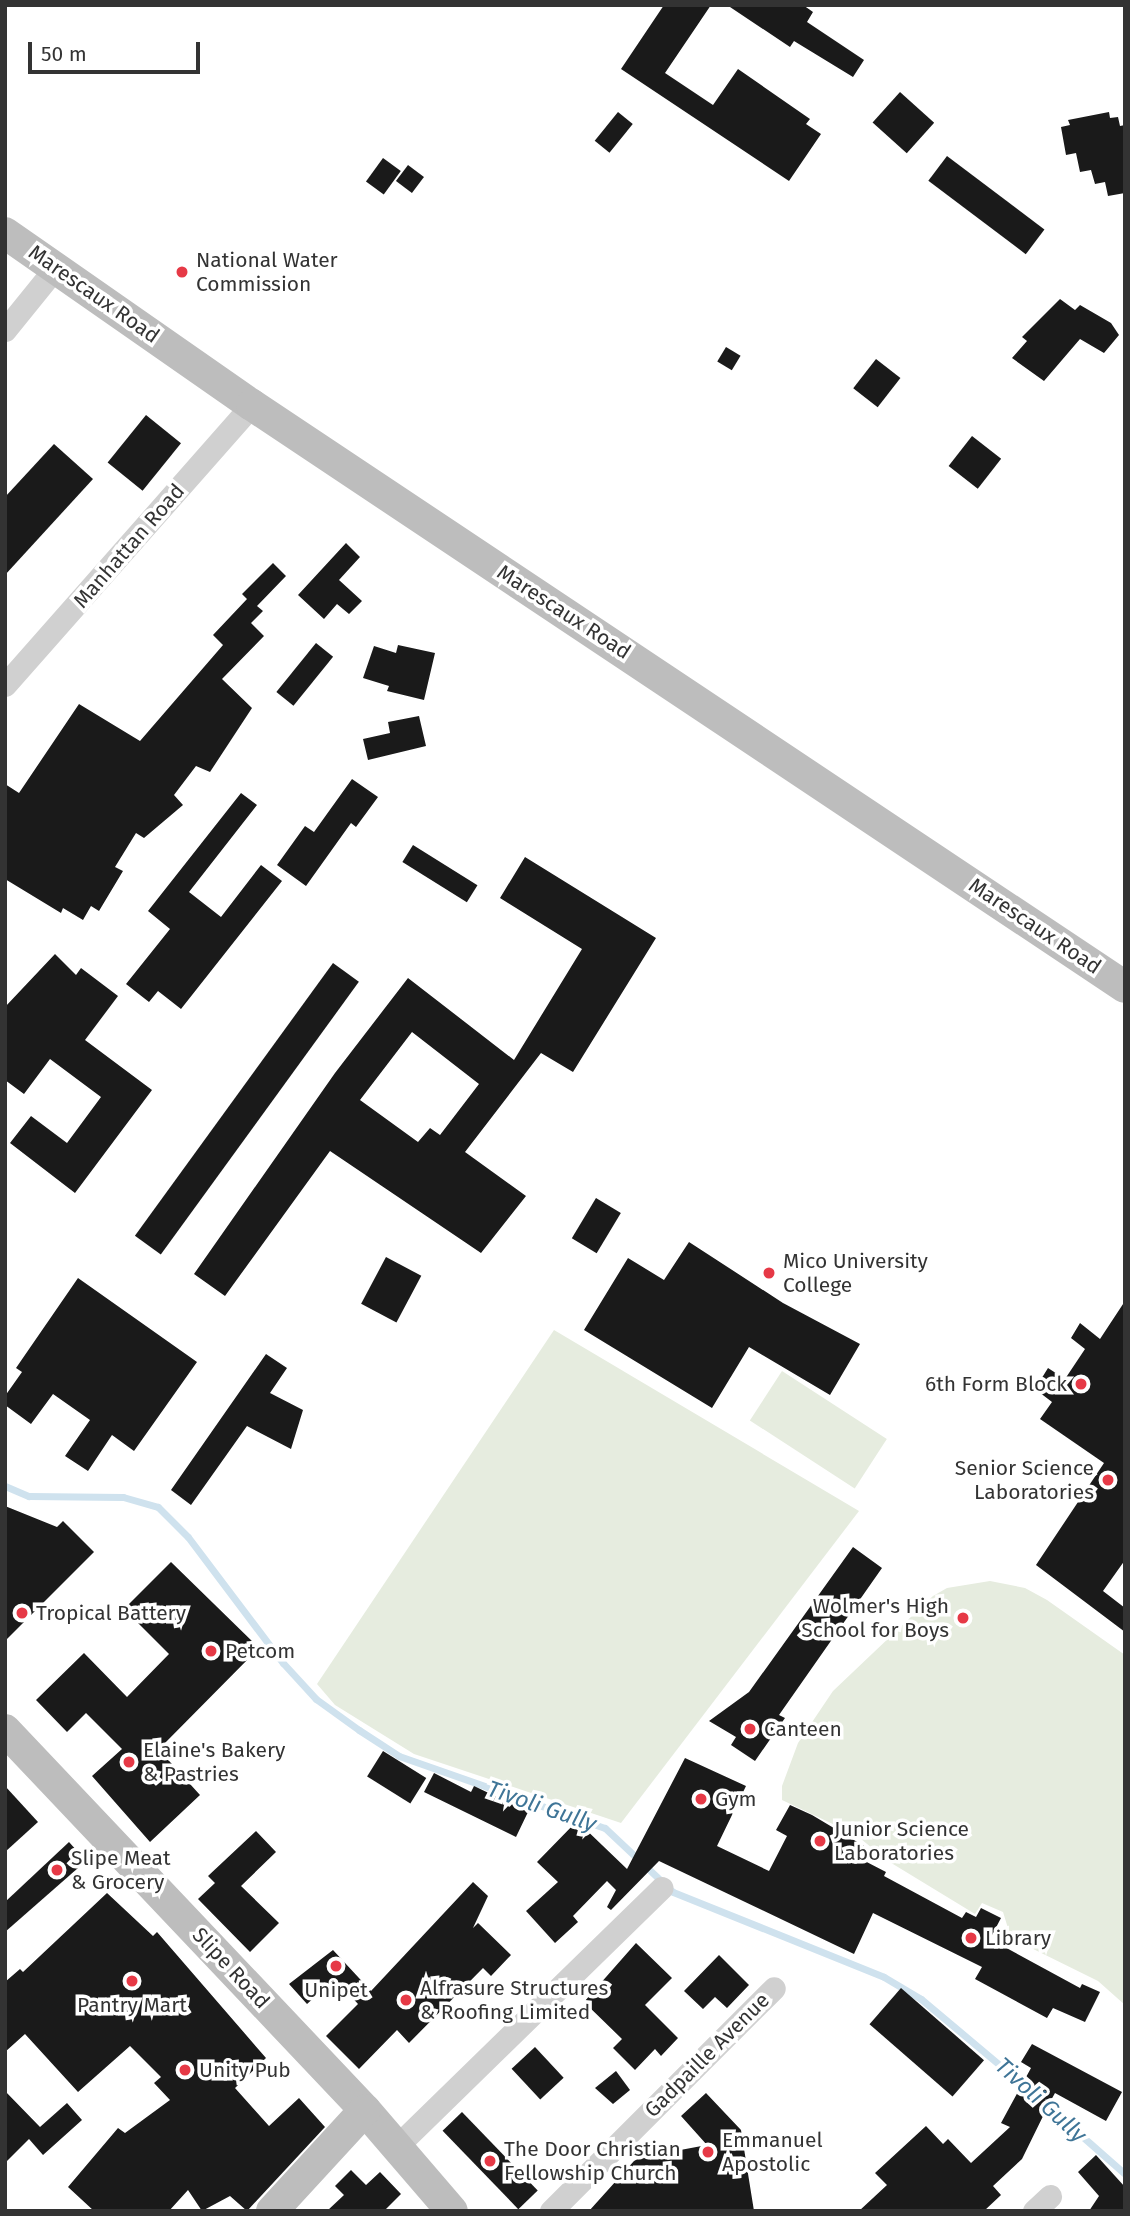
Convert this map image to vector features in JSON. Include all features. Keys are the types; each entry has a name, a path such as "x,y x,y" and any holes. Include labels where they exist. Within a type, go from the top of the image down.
{"main road":[{"name":"Marescaux Road","path":"5,233 252,405 1125,987"},
{"name":"Slipe Road","path":"5,1730 365,2110 452,2211"},
{"path":"272,2211 365,2110"}],"street":[{"path":"5,330 56,267"},
{"name":"Manhattan Road","path":"5,685 252,405"},
{"path":"396,2147 661,1888"},
{"name":"Gadpaille Avenue","path":"551,2211 774,1988"}],"shaded area":[{"path":"554,1330 859,1511 621,1823 414,1754 335,1705 317,1684"},
{"path":"782,1371 887,1439 855,1489 750,1420"},
{"path":"990,1581 1025,1588 1047,1600 1125,1655 1125,2005 1098,1981 1011,1938 1003,1912 982,1903 975,1914 888,1861 856,1835 782,1800 782,1786 798,1743 833,1691 933,1596 947,1588"}],"building":[{"path":"664,5 711,5 665,73 713,105 738,69 810,119 806,124 821,134 789,181 621,69"},
{"path":"727,5 803,5 813,12 807,22 864,60 853,77 794,41 790,47"},
{"path":"900,92 934,123 907,153 873,122"},
{"path":"618,112 633,124 609,153 595,141"},
{"path":"1109,112 1110,118 1118,117 1120,126 1125,125 1125,193 1108,196 1105,182 1095,184 1091,170 1080,172 1076,153 1066,155 1061,127 1070,125 1068,120"},
{"path":"947,156 1044,229 1026,254 928,181"},
{"path":"383,158 401,171 384,194 366,181"},
{"path":"408,165 424,177 412,193 396,181"},
{"path":"1060,299 1075,310 1080,305 1111,323 1119,335 1104,353 1080,339 1044,381 1012,358 1027,341 1022,337"},
{"path":"726,347 741,356 732,370 717,362"},
{"path":"876,359 900,378 878,407 853,388"},
{"path":"146,415 181,443 143,491 108,462"},
{"path":"972,436 1001,459 978,489 949,466"},
{"path":"54,444 93,479 5,575 5,497"},
{"path":"346,543 360,557 339,580 362,601 349,614 337,604 324,619 298,595"},
{"path":"273,563 286,576 257,606 263,611 251,623 264,636 222,679 252,708 210,772 196,766 174,795 183,805 144,838 136,833 115,867 123,871 99,911 91,906 83,920 63,908 61,913 5,879 5,784 19,793 79,704 140,741 223,645 213,635 247,599 242,594"},
{"path":"316,643 333,657 293,706 276,692"},
{"path":"398,645 435,653 424,700 387,691 389,686 363,678 374,646 396,653"},
{"path":"419,716 426,746 368,760 363,739 390,733 388,722"},
{"path":"352,779 378,797 356,827 351,823 306,886 277,865 305,826 314,832"},
{"path":"241,793 257,805 189,892 221,917 261,865 282,881 181,1009 158,991 149,1002 126,984 170,929 148,911"},
{"path":"413,845 477,885 467,902 402,862"},
{"path":"525,857 656,938 573,1072 541,1053 465,1152 526,1196 481,1253 330,1151 225,1296 194,1274 335,1073 408,978 514,1060 582,949 500,898","holes":["412,1032 479,1084 440,1135 430,1128 418,1142 360,1100"]},
{"path":"55,954 76,975 81,968 118,996 85,1040 152,1090 75,1193 10,1143 31,1116 67,1143 101,1097 50,1059 24,1094 5,1080 5,1007"},
{"path":"333,963 359,982 161,1254 135,1236"},
{"path":"596,1198 621,1213 597,1253 572,1238"},
{"path":"689,1242 783,1303 860,1344 830,1395 749,1347 712,1408 584,1330 628,1258 664,1280"},
{"path":"386,1257 421,1276 396,1323 361,1304"},
{"path":"78,1278 197,1362 134,1451 112,1435 88,1471 65,1456 90,1420 53,1394 31,1424 5,1405 5,1396 22,1372 16,1368"},
{"path":"1125,1301 1125,1560 1103,1591 1125,1608 1125,1632 1036,1565 1104,1463 1040,1419 1052,1402 1035,1389 1048,1368 1065,1379 1085,1349 1071,1338 1080,1323 1100,1339"},
{"path":"266,1354 287,1368 270,1393 303,1410 291,1449 247,1426 191,1505 171,1490"},
{"path":"5,1506 57,1527 63,1521 94,1552 5,1641"},
{"path":"853,1547 882,1568 779,1715 785,1718 755,1761 731,1745 736,1737 709,1721 749,1692"},
{"path":"171,1562 259,1648 163,1745 161,1752 200,1795 150,1842 92,1776 122,1749 86,1713 67,1732 36,1700 84,1653 127,1697 169,1654 124,1609"},
{"path":"383,1751 426,1778 410,1803 367,1776"},
{"path":"685,1758 746,1786 717,1846 769,1871 787,1836 776,1830 790,1805 812,1815 864,1846 857,1857 886,1872 884,1876 962,1918 966,1912 976,1917 981,1908 1001,1918 990,1939 1080,1988 1082,1984 1100,1992 1085,2022 1053,2008 1047,2018 975,1979 982,1967 873,1913 854,1954 659,1861 611,1910 607,1907 616,1890 607,1881 573,1916 578,1922 555,1943 526,1911 558,1882 537,1862 577,1821 627,1869"},
{"path":"434,1773 471,1792 474,1786 528,1812 516,1837 424,1792"},
{"path":"5,1786 38,1822 5,1852"},
{"path":"256,1831 276,1852 241,1886 279,1923 250,1952 198,1899 215,1883 208,1876"},
{"path":"69,1842 86,1861 5,1932 5,1902"},
{"name":"Alfrasure Structures & Roofing Limited","path":"473,1882 488,1896 473,1928 478,1923 511,1955 491,1976 483,1968 409,2043 397,2030 359,2069 326,2036 358,2004 335,1979 307,2004 289,1984 333,1950 371,1991"},
{"path":"107,1893 153,1936 157,1932 266,2058 235,2088 269,2126 299,2098 325,2127 247,2211 230,2196 202,2211 188,2190 169,2211 94,2211 68,2187 118,2128 125,2133 170,2100 154,2083 161,2077 130,2046 78,2092 25,2034 5,2052 5,1982 20,1969 23,1972"},
{"path":"636,1943 672,1978 645,2005 678,2038 661,2056 655,2049 635,2070 613,2048 622,2039 584,2002"},
{"path":"719,1955 749,1985 727,2008 715,1997 703,2009 684,1991"},
{"path":"901,1988 984,2060 953,2096 870,2024"},
{"path":"1032,2044 1122,2092 1106,2121 1055,2093 1050,2102 1045,2099 1049,2104 1022,2159 993,2186 1001,2195 984,2211 859,2211 887,2185 875,2173 926,2126 943,2144 948,2139 971,2163 1010,2127 1001,2123 1031,2068 1021,2062"},
{"path":"535,2047 564,2078 540,2100 512,2069"},
{"path":"616,2071 630,2090 613,2104 595,2088"},
{"path":"5,2091 40,2127 67,2103 82,2120 43,2155 29,2139 5,2163"},
{"name":"Emmanuel Apostolic","path":"706,2093 741,2130 754,2211 589,2211 634,2161 656,2149 659,2154 707,2145 681,2116"},
{"name":"The Door Christian Fellowship Church","path":"462,2112 538,2190 518,2209 443,2131"},
{"path":"1096,2155 1125,2187 1125,2211 1089,2211 1099,2196 1078,2172"},
{"path":"351,2170 366,2185 380,2172 401,2194 384,2211 327,2211 344,2195 335,2186"}],"waterway":[{"name":"Tivoli Gully","path":"5,1486 29,1496 123,1497 158,1507 188,1537 283,1663 316,1699 359,1730 399,1756 605,1828 673,1892 884,1977 921,1999 1027,2088"},
{"name":"Tivoli Gully","path":"1042,2101 1125,2174"}],"place":[{"name":"National Water Commission","path":"182,272"},
{"name":"Mico University College","path":"769,1273"},
{"name":"6th Form Block","path":"1081,1384"},
{"name":"Senior Science Laboratories","path":"1108,1480"},
{"name":"Tropical Battery","path":"22,1613"},
{"name":"Wolmer's High School for Boys","path":"963,1618"},
{"name":"Petcom","path":"211,1651"},
{"name":"Canteen","path":"750,1729"},
{"name":"Elaine's Bakery & Pastries","path":"129,1762"},
{"name":"Gym","path":"701,1799"},
{"name":"Junior Science Laboratories","path":"820,1841"},
{"name":"Slipe Meat & Grocery","path":"57,1870"},
{"name":"Library","path":"971,1938"},
{"name":"Unipet","path":"336,1966"},
{"name":"Pantry Mart","path":"132,1981"},
{"name":"Alfrasure Structures & Roofing Limited","path":"406,2000"},
{"name":"Unity Pub","path":"185,2070"},
{"name":"Emmanuel Apostolic","path":"708,2152"},
{"name":"The Door Christian Fellowship Church","path":"490,2161"}]}
